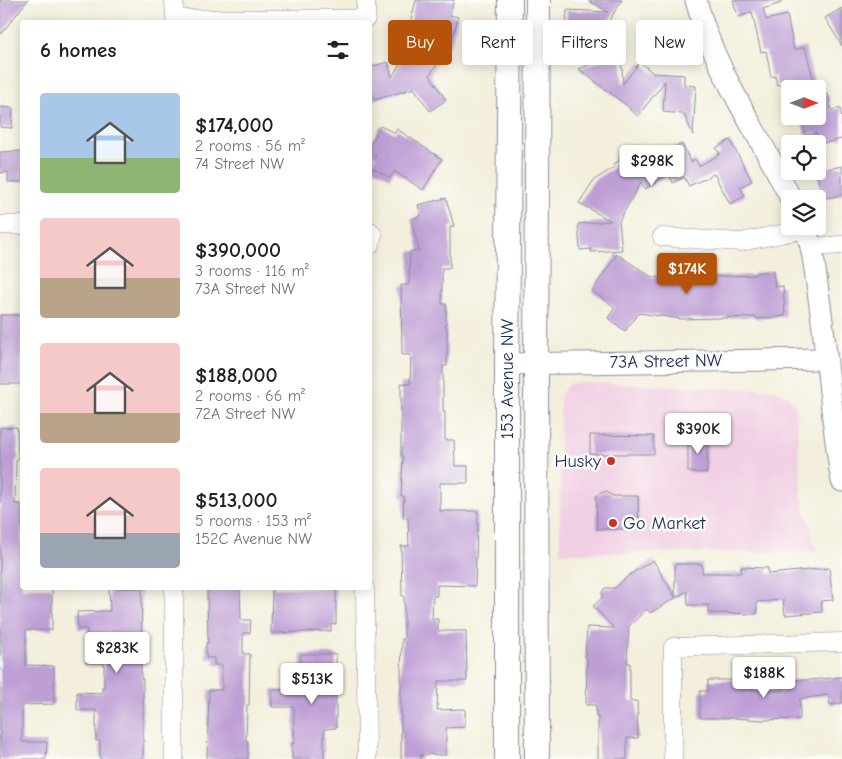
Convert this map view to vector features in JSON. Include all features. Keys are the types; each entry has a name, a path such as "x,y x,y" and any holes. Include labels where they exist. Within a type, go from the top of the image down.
{"main road":[{"name":"153 Avenue NW","path":"507,759 507,364 510,0"},
{"name":"153 Avenue NW","path":"537,759 536,364 538,0"}],"street":[{"path":"174,0 175,19 366,20 366,0"},
{"path":"696,0 701,21 727,78 787,190"},
{"path":"0,225 20,225"},
{"path":"662,237 740,242 799,235"},
{"path":"807,235 825,339 826,359 839,441 842,481"},
{"path":"810,235 842,245"},
{"name":"73A Street NW","path":"507,364 826,359"},
{"path":"174,590 174,759"},
{"path":"365,590 367,759"},
{"path":"673,759 673,647 842,642"}],"shaded area":[{"path":"580,382 775,390 788,396 796,408 802,499 817,552 560,553 560,395 569,384"}],"building":[{"path":"0,0 28,0 0,35"},
{"path":"416,0 454,0 450,15 458,17 452,41 452,20 411,20"},
{"path":"588,0 622,0 609,20 566,20 567,10 608,12"},
{"path":"733,0 781,0 781,3 763,9 766,20 787,15 794,50 805,47 814,80 781,80 781,84 777,85 775,76 771,77 766,51 761,52 752,12 738,17"},
{"path":"842,8 842,46 825,18"},
{"path":"388,62 392,77 400,65 436,65 430,75 446,100 430,111 414,88 374,100 372,94 372,66"},
{"path":"589,65 622,65 623,84 638,65 644,65 653,73 684,75 684,85 696,86 693,135 684,114 663,112 665,81 638,116 579,69"},
{"path":"826,94 828,94 831,110 840,108 842,139 826,142 826,135 817,135 816,133 805,135 803,125 826,125"},
{"path":"0,107 13,108 12,128 0,127"},
{"path":"380,126 395,133 397,129 442,159 423,190 394,171 390,178 372,168 376,156 372,153 372,141"},
{"path":"730,140 752,181 740,187 745,196 730,204 714,174 689,186 684,177 673,183 669,174 645,189 641,182 619,221 622,250 591,252 591,249 580,250 578,224 611,221 579,203 594,180 615,167 613,165 620,160 619,157 623,154 621,150 631,144 634,149 638,146 647,160 682,144 691,162 695,159 699,166 720,154 716,148"},
{"path":"20,151 20,182 8,182 8,172 0,173 0,152"},
{"path":"842,166 842,195 826,198 826,190 820,190 819,180 826,180 826,169"},
{"path":"446,198 454,226 450,227 450,268 442,268 442,304 446,304 447,327 447,366 443,366 445,440 454,440 455,466 468,466 468,483 440,483 440,511 478,511 478,530 475,586 437,585 437,596 433,596 432,619 438,619 438,631 466,631 467,681 438,681 437,710 465,709 465,727 446,728 446,755 421,754 421,759 401,759 401,674 402,639 404,639 404,596 402,596 401,546 409,546 408,518 403,518 404,496 401,496 403,456 401,456 401,383 410,384 411,355 402,355 401,285 409,285 410,251 419,251 411,219 421,216 418,205"},
{"path":"617,254 650,276 696,283 695,277 755,275 755,273 773,271 775,287 783,286 785,316 756,319 756,317 682,319 639,313 625,331 608,318 615,307 592,291"},
{"path":"0,315 20,315 20,384 0,384"},
{"path":"17,427 18,460 16,460 15,504 20,504 20,590 52,590 52,630 26,630 26,665 54,666 54,704 22,705 22,742 47,742 46,759 0,759 0,428"},
{"path":"590,435 654,436 654,454 590,454"},
{"path":"688,438 707,438 707,473 688,472"},
{"path":"603,492 613,496 638,496 639,529 597,529 596,496"},
{"path":"653,560 675,597 675,564 702,564 702,573 741,573 741,567 768,568 768,574 829,568 833,600 821,601 822,612 785,615 783,600 757,602 757,614 708,613 708,605 688,605 687,591 650,613 647,609 629,626 627,663 630,663 630,701 637,701 638,738 627,738 627,759 598,759 598,717 596,717 596,705 586,705 587,657 585,657 587,627 614,628 593,606 602,598 602,592 605,588 615,588 628,576"},
{"path":"109,590 142,590 141,679 143,679 143,759 100,759 100,741 96,741 96,710 77,710 77,692 102,693 102,687 104,687 104,663 86,663 87,629 78,629 77,612 110,611"},
{"path":"207,590 240,590 241,620 251,620 250,633 243,633 243,654 250,654 246,741 248,741 248,759 207,759 209,690 222,690 222,665 214,665 214,658 206,658 206,643 208,643"},
{"path":"272,590 336,590 336,624 331,624 331,631 271,633"},
{"path":"301,654 336,654 336,728 324,729 324,759 292,759 294,707 272,707 272,690 300,690"},
{"path":"842,677 842,703 830,705 828,695 800,699 800,719 700,718 700,691 708,691 708,680 753,680 752,690 783,691 783,680"}],"place":[{"name":"Husky","path":"611,461"},
{"name":"Go Market","path":"613,523"}]}
